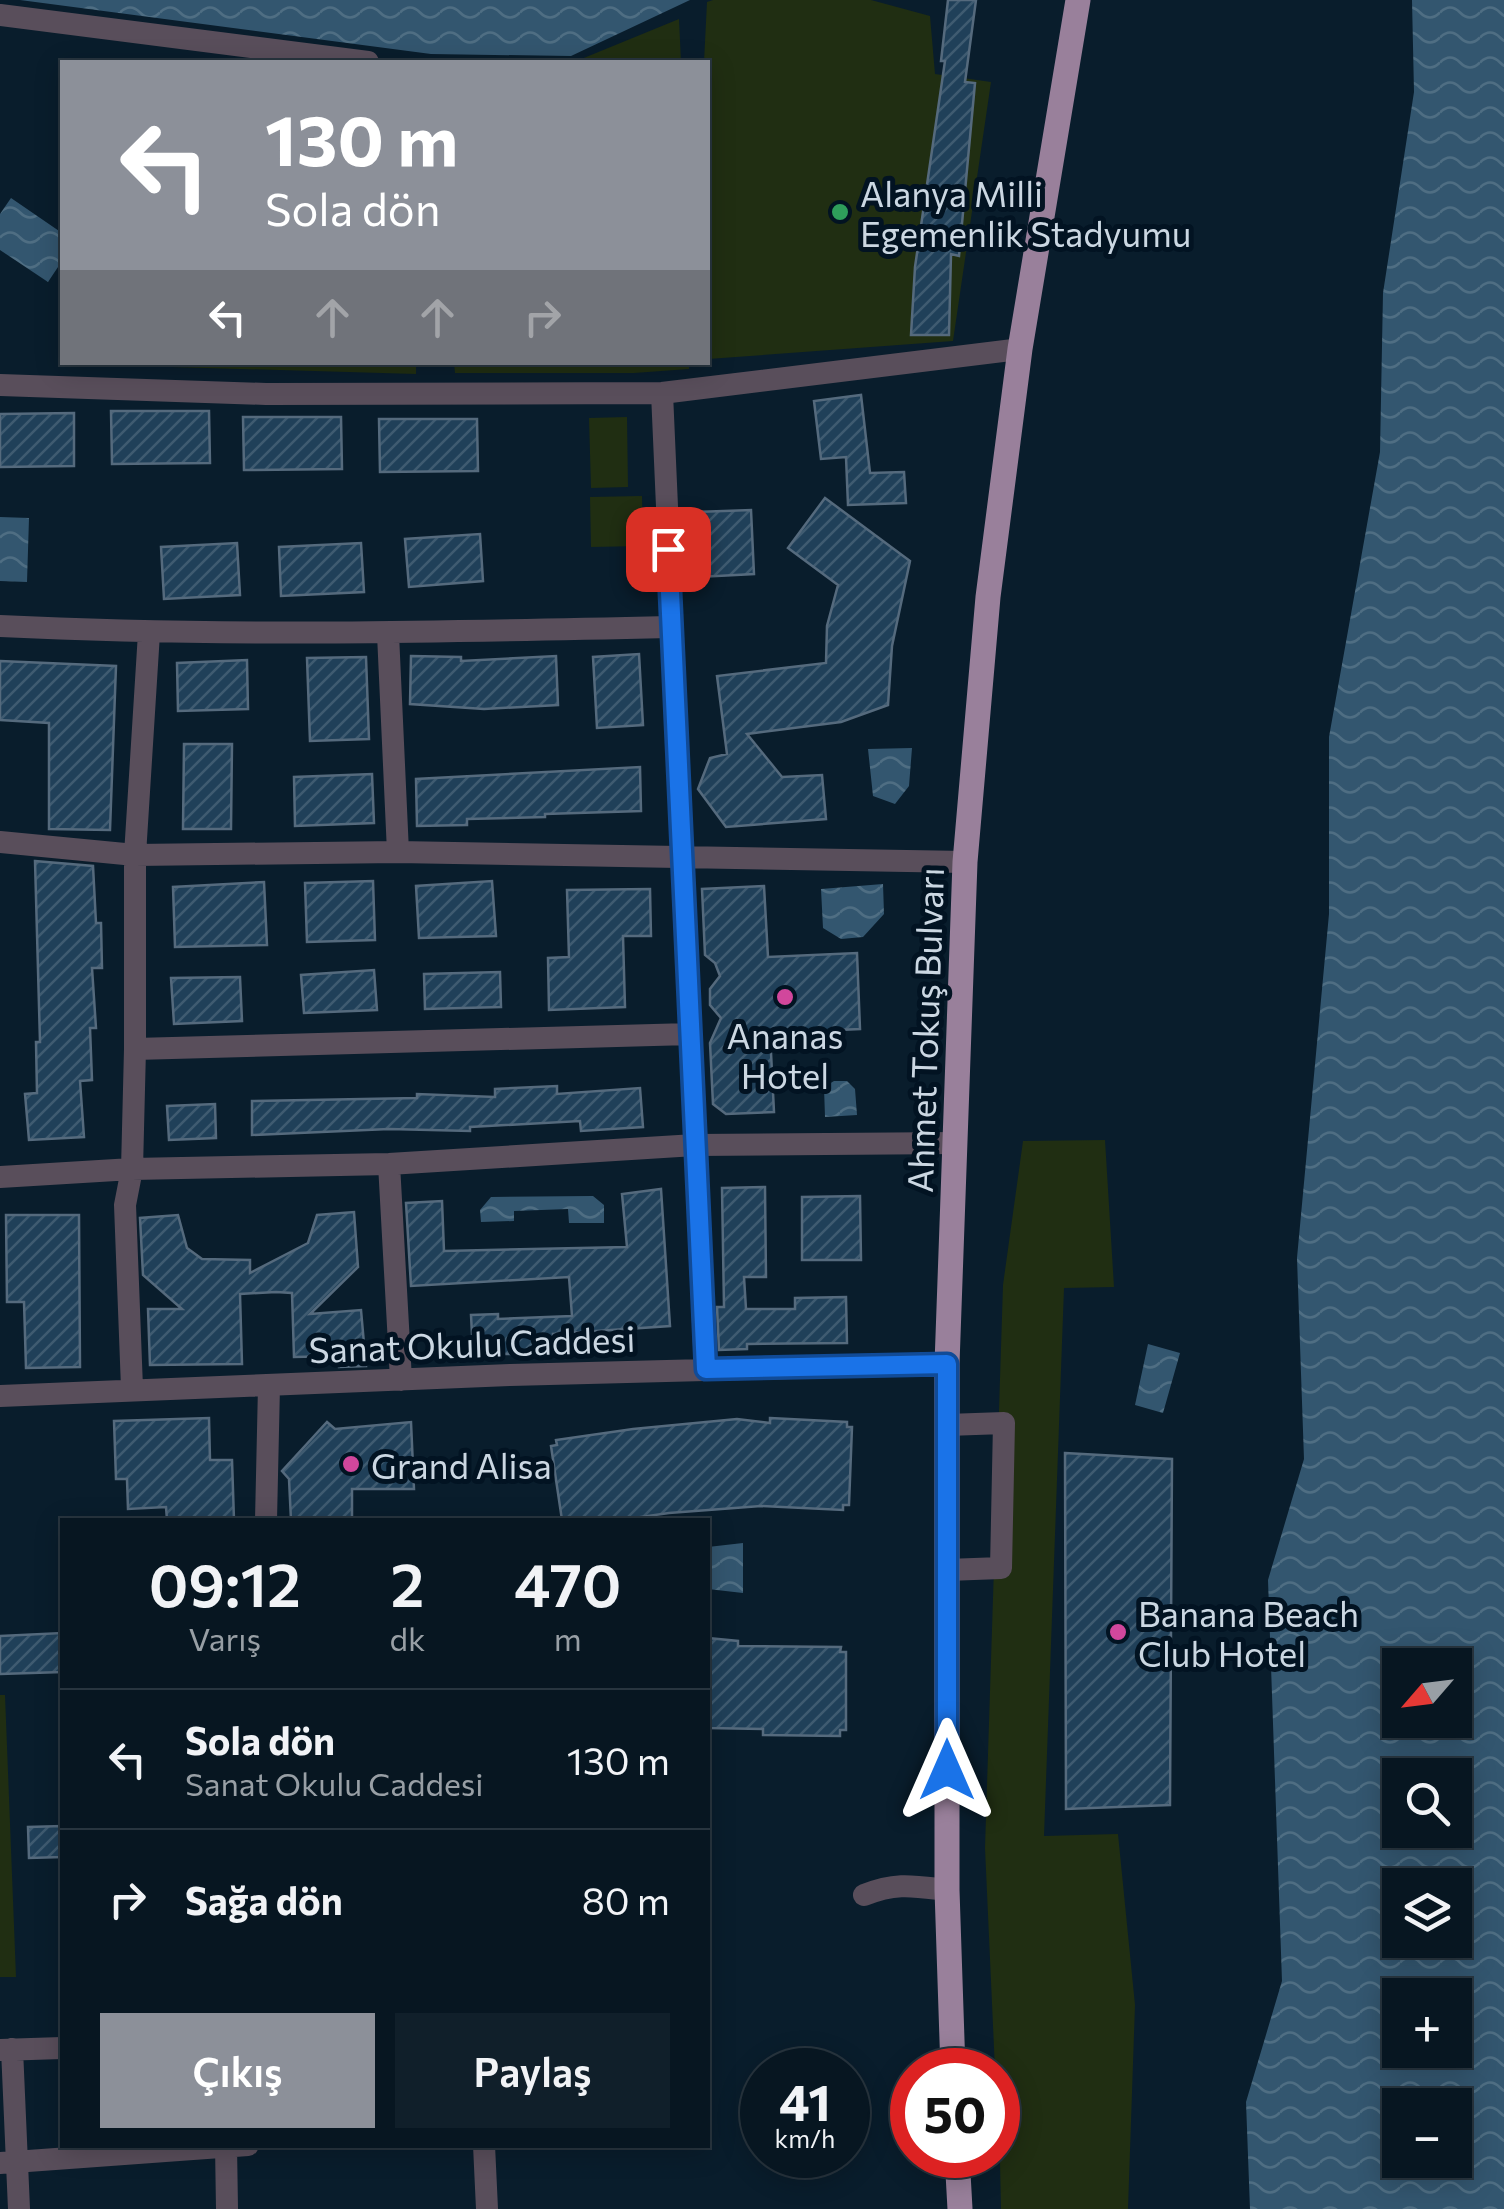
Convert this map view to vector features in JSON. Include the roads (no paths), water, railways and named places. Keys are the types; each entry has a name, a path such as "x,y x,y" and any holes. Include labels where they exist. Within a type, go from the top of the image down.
{"main road":[{"name":"Ahmet Tokuş Bulvarı","path":"952,2048 947,1890 947,1364 965,862 988,597 1020,349 1078,0"},
{"path":"959,2178 960,2209"}],"street":[{"path":"0,14 353,60"},
{"path":"0,385 266,394 662,393 1020,349"},
{"path":"662,393 706,1369"},
{"path":"0,626 149,633 388,634 671,627"},
{"path":"132,1388 124,1205 132,1169 135,855 149,633"},
{"path":"388,634 398,852"},
{"path":"0,842 135,855 398,852 965,862"},
{"path":"136,1049 690,1034"},
{"path":"0,1178 132,1169 389,1164 695,1146 956,1143"},
{"path":"389,1164 401,1380"},
{"name":"Sanat Okulu Caddesi","path":"0,1396 132,1388 947,1364"},
{"path":"266,1518 268,1386"},
{"path":"947,1425 1004,1423 1001,1568 947,1570"},
{"path":"864,1894 899,1884 947,1890"},
{"path":"19,2209 9,2162 6,2050 60,2048"},
{"path":"9,2162 206,2148"},
{"path":"227,2209 234,2148"},
{"path":"484,2148 488,2209"}],"water":[{"path":"20,0 690,0 571,56 431,54"},
{"path":"1412,0 1504,0 1504,2209 1250,2209 1246,2102 1282,1981 1268,1580 1304,1459 1297,1258 1329,914 1329,737 1380,452 1383,293 1414,92"},
{"path":"11,198 60,232 60,264 48,282 0,250 0,214"},
{"path":"0,517 29,518 27,582 0,581"},
{"path":"912,748 909,786 895,804 873,796 868,749"},
{"path":"883,884 884,914 863,937 841,939 823,928 821,889"},
{"path":"834,1081 847,1081 855,1089 857,1115 825,1117 824,1087"},
{"path":"593,1196 604,1205 604,1223 569,1223 568,1209 514,1211 514,1221 481,1222 480,1210 491,1197"},
{"path":"1148,1344 1180,1353 1163,1413 1135,1405"},
{"path":"743,1543 743,1593 710,1589 710,1547"}],"place":[{"name":"Alanya Milli Egemenlik Stadyumu","path":"840,212"},
{"name":"Ananas Hotel","path":"785,997"},
{"name":"Grand Alisa","path":"351,1464"},
{"name":"Banana Beach Club Hotel","path":"1118,1632"}]}
